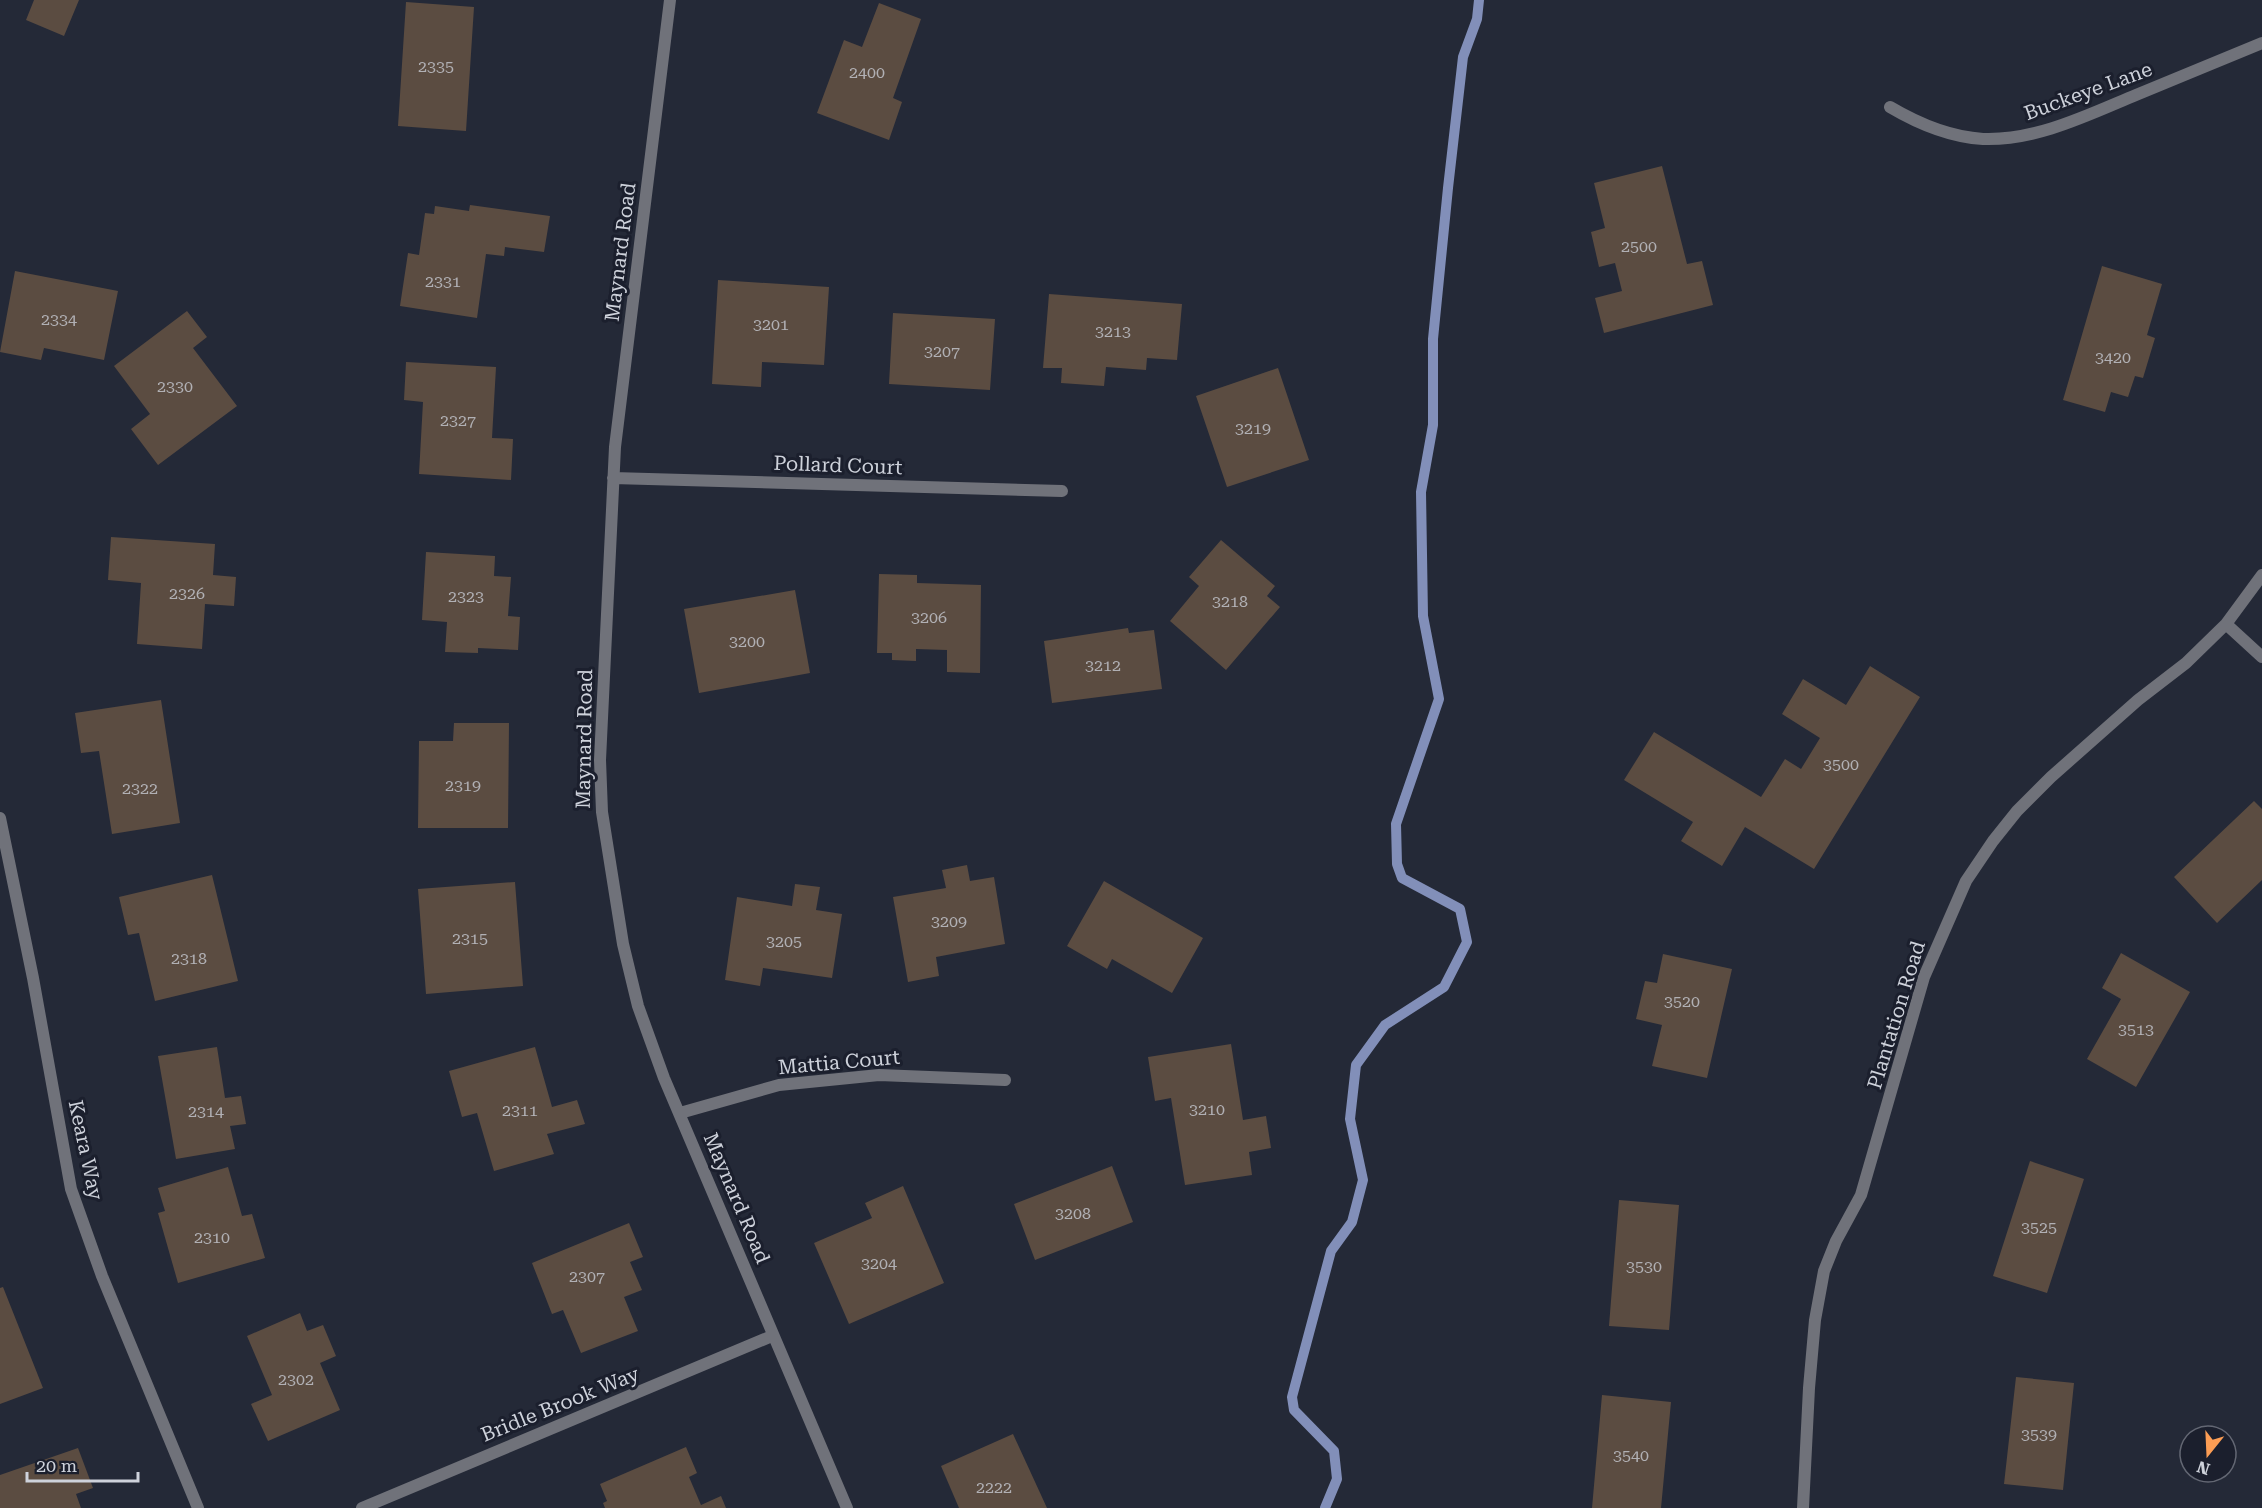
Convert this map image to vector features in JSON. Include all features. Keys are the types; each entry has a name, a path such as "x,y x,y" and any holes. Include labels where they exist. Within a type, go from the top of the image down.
{"street":[{"name":"Maynard Road","path":"670,0 615,447 600,760 602,812 623,944 638,1006 664,1078 847,1508"},
{"name":"Buckeye Lane","path":"1890,107 1912,120 1965,137 1984,139 2028,136 2095,112 2262,43"},
{"name":"Pollard Court","path":"613,478 1062,491"},
{"name":"Plantation Road","path":"1803,1508 1815,1320 1824,1271 1836,1241 1861,1196 1924,976 1966,881 2005,826 2051,777 2138,700 2186,663 2226,624 2262,575"},
{"path":"2226,624 2262,657"},
{"name":"Keara Way","path":"0,818 33,978 70,1189 102,1276 198,1508"},
{"name":"Mattia Court","path":"680,1113 779,1085 879,1075 1005,1080"},
{"name":"Bridle Brook Way","path":"362,1508 772,1336"}],"building":[{"path":"34,0 79,0 64,36 26,20"},
{"path":"406,2 474,7 466,131 398,126"},
{"path":"879,3 921,19 893,98 902,102 889,140 817,113 844,40 862,47"},
{"path":"1662,166 1687,264 1702,261 1713,305 1604,333 1595,298 1622,291 1615,263 1599,267 1591,232 1605,228 1594,183"},
{"path":"470,205 550,216 544,252 505,247 504,256 486,254 477,318 400,306 408,253 419,255 425,213 434,214 435,206 469,211"},
{"path":"2102,266 2162,284 2147,335 2155,338 2143,378 2135,376 2128,397 2111,392 2105,412 2063,400"},
{"path":"15,271 118,291 104,360 44,348 41,360 0,352"},
{"path":"718,280 829,287 824,365 762,362 761,387 712,384"},
{"path":"1049,294 1182,304 1177,360 1147,358 1146,370 1106,367 1104,386 1061,383 1062,368 1043,368"},
{"path":"187,311 207,337 193,348 237,406 158,465 131,429 150,414 114,366"},
{"path":"893,313 995,319 990,390 889,384"},
{"path":"406,362 496,367 492,438 513,439 511,480 419,474 423,402 404,400"},
{"path":"1278,368 1309,460 1227,487 1196,396"},
{"path":"111,537 215,544 213,575 236,577 234,606 205,604 202,649 137,644 141,583 108,580"},
{"path":"1221,540 1275,586 1267,596 1280,607 1226,670 1170,621 1199,586 1189,577"},
{"path":"426,552 495,556 494,576 511,577 508,616 520,617 518,650 478,648 478,653 445,652 447,622 422,620"},
{"path":"879,574 917,575 917,583 981,585 980,673 947,672 947,650 916,649 916,661 892,660 892,653 877,653"},
{"path":"795,590 810,673 699,693 684,609"},
{"path":"1128,628 1129,633 1154,630 1162,689 1052,703 1044,641"},
{"path":"1870,666 1920,697 1814,869 1745,827 1722,866 1681,841 1693,822 1624,780 1654,732 1761,797 1785,759 1801,769 1820,738 1782,714 1803,679 1846,705"},
{"path":"161,700 180,823 112,834 99,751 81,753 75,713"},
{"path":"454,723 509,723 508,828 418,828 419,741 453,741"},
{"path":"2254,801 2262,809 2262,880 2217,923 2174,877"},
{"path":"967,865 970,881 994,877 1005,944 936,957 939,976 908,982 893,897 946,888 942,870"},
{"path":"212,875 238,981 155,1001 139,933 128,935 119,897"},
{"path":"1104,881 1203,938 1172,993 1112,959 1107,969 1067,946"},
{"path":"515,882 523,986 426,994 418,889"},
{"path":"795,884 820,887 816,910 842,914 832,978 763,968 760,986 725,980 737,897 792,906"},
{"path":"2121,953 2190,992 2136,1087 2087,1059 2121,999 2102,988"},
{"path":"1663,954 1732,969 1707,1078 1652,1066 1662,1025 1636,1019 1645,981 1657,983"},
{"path":"1231,1044 1243,1120 1266,1116 1271,1148 1249,1152 1252,1175 1185,1185 1171,1098 1155,1101 1148,1057"},
{"path":"217,1047 225,1098 241,1096 246,1124 230,1126 235,1149 176,1159 158,1056"},
{"path":"535,1047 552,1107 577,1100 585,1124 547,1134 554,1154 494,1171 477,1113 462,1117 449,1071"},
{"path":"2030,1161 2084,1179 2047,1293 1993,1276"},
{"path":"1112,1166 1133,1222 1035,1260 1014,1204"},
{"path":"228,1167 242,1216 252,1214 265,1258 178,1283 158,1213 165,1211 158,1188"},
{"path":"903,1186 944,1283 849,1324 814,1243 872,1218 865,1203"},
{"path":"1619,1200 1679,1205 1669,1330 1609,1326"},
{"path":"629,1223 643,1257 630,1262 642,1290 624,1297 638,1331 581,1353 563,1310 552,1314 532,1263"},
{"path":"3,1287 43,1388 0,1404 0,1288"},
{"path":"300,1313 307,1331 323,1325 336,1356 320,1363 340,1410 268,1441 251,1404 272,1395 247,1336"},
{"path":"2016,1377 2074,1383 2063,1490 2004,1484"},
{"path":"1602,1395 1671,1402 1661,1508 1592,1508"},
{"path":"1013,1434 1047,1508 959,1508 941,1466"},
{"path":"686,1447 697,1473 689,1477 701,1505 721,1496 726,1508 605,1508 603,1503 607,1501 600,1484"},
{"path":"78,1448 93,1488 76,1494 81,1508 0,1508 0,1475"}],"waterway":[{"path":"1325,1508 1337,1479 1334,1451 1294,1410 1292,1397 1331,1251 1352,1222 1363,1180 1350,1119 1356,1065 1385,1025 1444,987 1467,942 1460,909 1402,878 1397,864 1396,824 1439,699 1423,616 1421,492 1433,425 1433,339 1463,57 1477,19 1479,0"}]}
